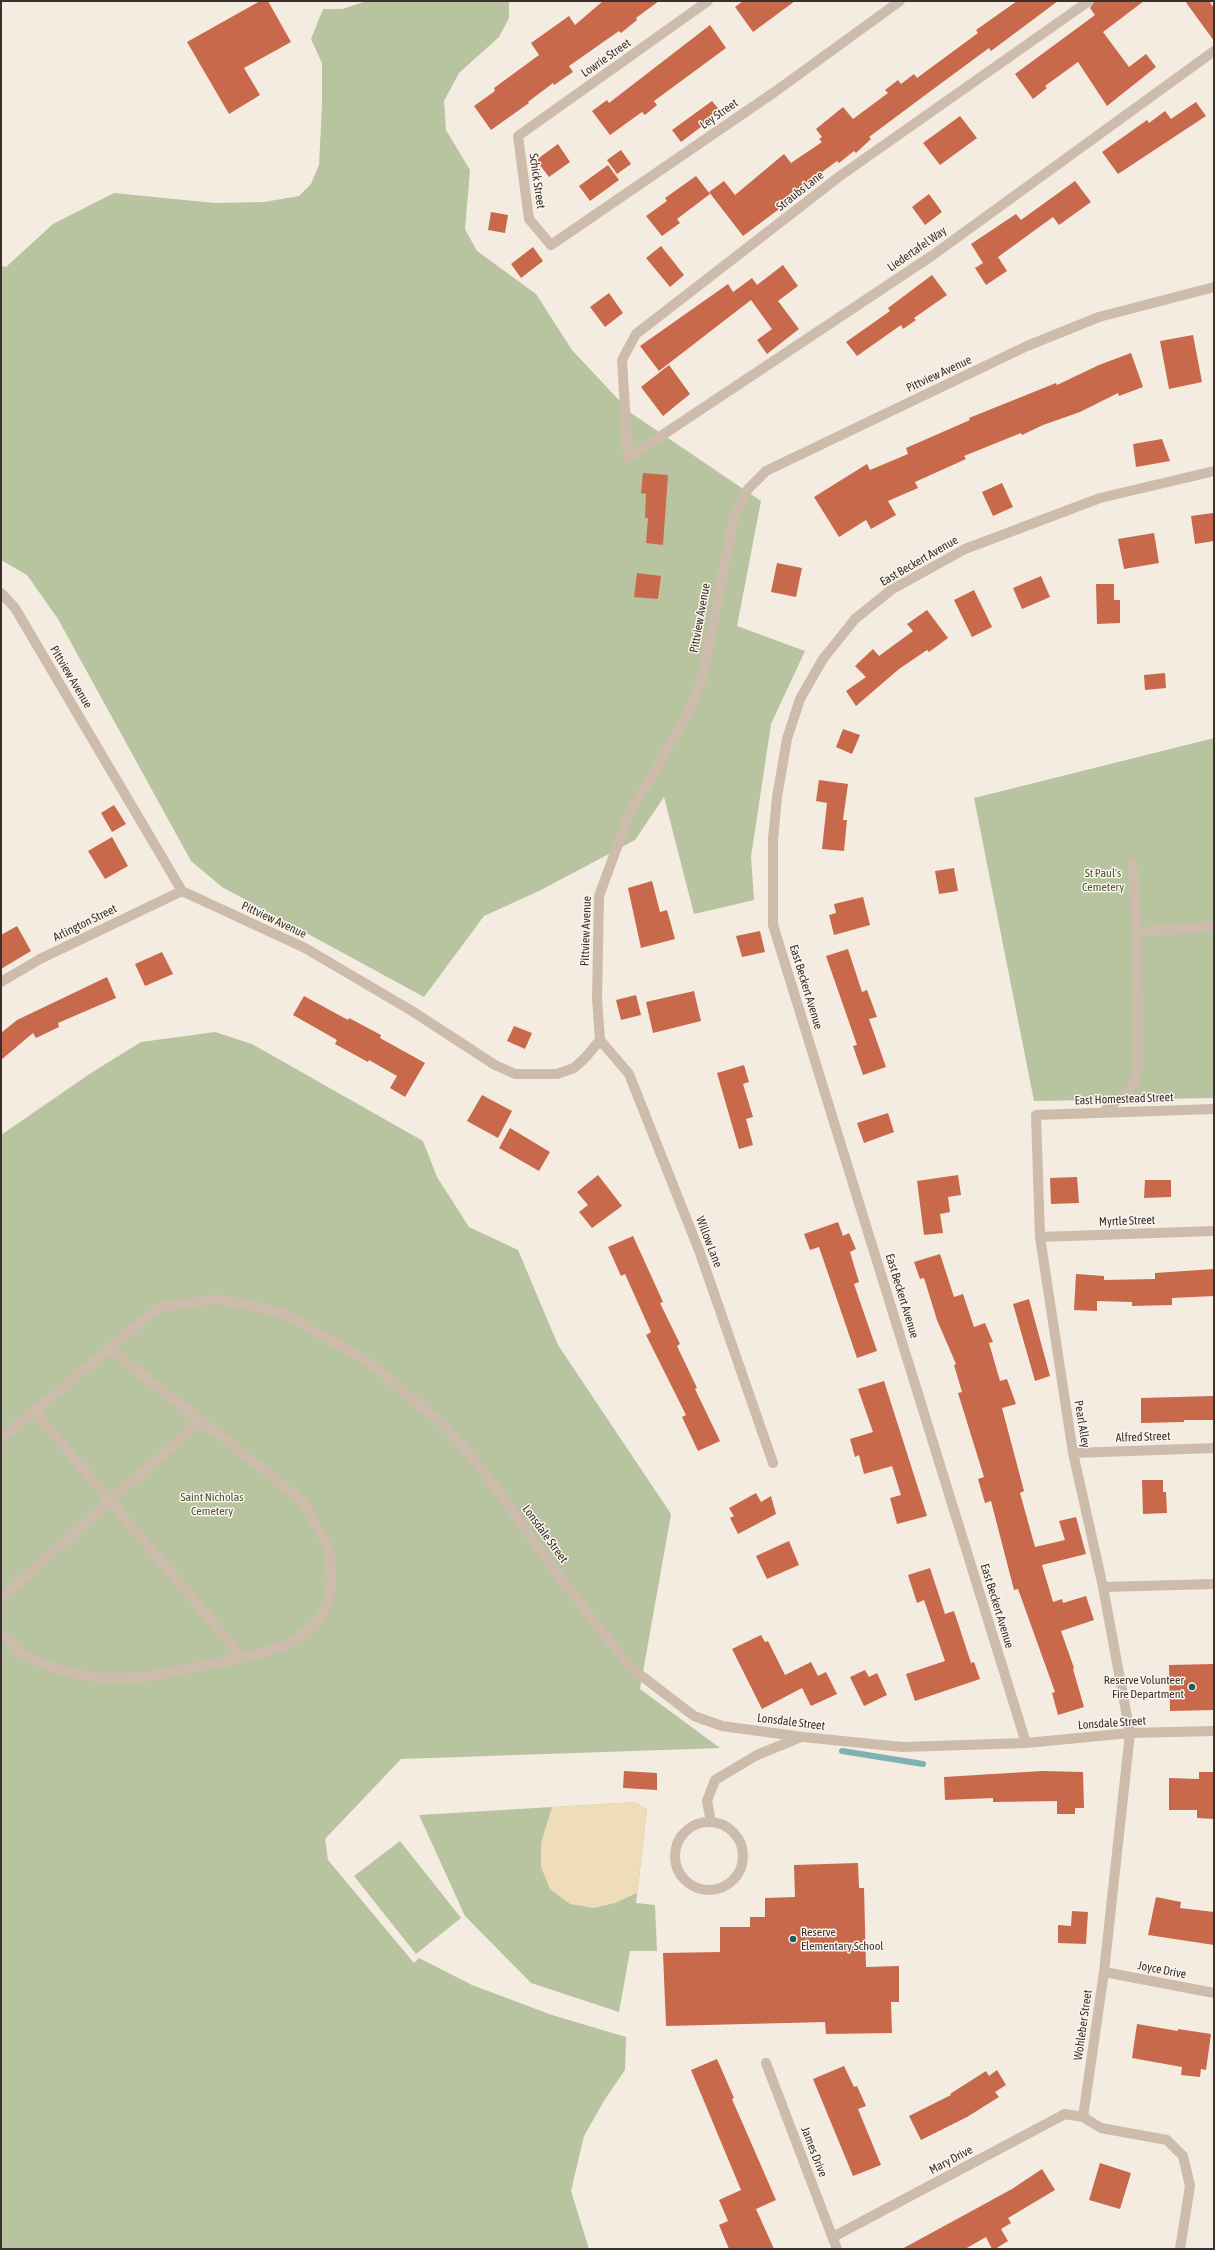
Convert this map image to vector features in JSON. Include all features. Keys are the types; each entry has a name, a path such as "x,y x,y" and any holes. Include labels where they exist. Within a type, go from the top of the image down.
{"street":[{"name":"Lowrie Street","path":"518,136 708,1"},
{"name":"Ley Street","path":"551,246 776,91 900,1"},
{"name":"Straubs Lane","path":"628,458 622,360 636,334 840,176 1090,1"},
{"name":"Liedertafel Way","path":"628,458 933,255 1214,51"},
{"name":"Schick Street","path":"518,136 529,218 551,246"},
{"name":"Pittview Avenue","path":"1,594 15,608 182,891 305,948 412,1011 495,1065 515,1074 557,1074 574,1068 585,1058 600,1040 597,999 599,896 629,814 686,717 702,678 734,516 748,489 766,471 1027,346 1099,317 1214,287"},
{"name":"East Beckert Avenue","path":"1026,1743 773,925 773,838 777,797 787,739 800,699 823,659 855,619 891,590 965,549 1100,498 1214,471"},
{"path":"1102,1113 1127,1093 1134,1083 1138,1069 1137,932 1132,863"},
{"name":"Arlington Street","path":"1,982 40,959 182,891"},
{"path":"1137,932 1214,926"},
{"name":"Willow Lane","path":"600,1040 629,1074 700,1253 773,1463"},
{"name":"East Homestead Street","path":"1036,1115 1214,1109"},
{"name":"Pearl Alley","path":"1036,1115 1040,1237 1073,1453 1102,1587 1130,1733"},
{"name":"Myrtle Street","path":"1040,1237 1214,1231"},
{"name":"Lonsdale Street","path":"1,1439 108,1348 159,1307 217,1299 281,1312 367,1361 444,1425 482,1470 562,1580 630,1667 694,1716 722,1726 802,1737 902,1747 1026,1743 1130,1733 1214,1731"},
{"path":"1,1634 28,1657 62,1671 98,1678 145,1677 243,1658 288,1645 315,1623 324,1611 332,1580 329,1550 306,1506 292,1492 200,1422 108,1348"},
{"path":"34,1411 111,1500 243,1658"},
{"path":"1,1598 200,1422"},
{"name":"Alfred Street","path":"1073,1453 1214,1448"},
{"path":"1102,1587 1214,1584"},
{"name":"Wohleber Street","path":"1083,2117 1104,1972 1130,1733"},
{"path":"711,1822 707,1802 715,1780 757,1755 802,1737"},
{"path":"711,1822 727,1826 735,1833 741,1843 744,1859 740,1873 730,1885 712,1891 700,1890 689,1885 682,1877 675,1858 676,1846 685,1831 695,1825 711,1822"},
{"name":"Joyce Drive","path":"1104,1972 1214,1993"},
{"name":"James Drive","path":"766,2063 838,2249"},
{"name":"Mary Drive","path":"833,2237 1065,2114 1083,2117"},
{"path":"1083,2117 1100,2128 1167,2140 1183,2156 1190,2186 1180,2249"}],"green space":[{"path":"367,1 509,1 509,18 499,37 459,73 444,101 446,130 470,170 465,229 477,251 536,294 572,350 631,413 761,501 737,626 805,651 771,724 751,857 754,900 694,914 664,797 635,840 541,890 484,916 424,997 222,887 191,861 58,619 27,575 1,560 1,266 6,267 53,224 114,193 214,203 264,202 299,196 311,184 319,165 322,106 322,63 311,39 323,9 342,9"},
{"name":"St Paul's Cemetery","path":"1214,738 1214,1098 1034,1101 974,798"},
{"name":"Saint Nicholas Cemetery","path":"215,1032 252,1044 423,1141 437,1177 469,1227 518,1250 558,1345 671,1514 640,1689 720,1748 401,1759 325,1839 328,1860 414,1963 419,1958 472,1985 552,2015 626,2037 625,2070 605,2099 584,2136 571,2191 589,2249 1,2249 1,1135 91,1073 141,1042"},
{"path":"636,1802 647,1810 636,1903 655,1905 657,1951 630,1951 619,2012 531,1983 465,1916 419,1815"},
{"path":"400,1841 461,1918 416,1954 354,1876"}],"sand":[{"path":"636,1802 647,1810 637,1893 615,1903 594,1908 570,1904 550,1889 541,1867 541,1843 552,1807"}],"building":[{"path":"260,1 268,1 291,42 244,68 260,95 229,114 187,42"},
{"path":"603,1 659,1 636,18 637,20 621,33 619,31 569,66 573,72 554,85 553,83 528,102 529,103 491,130 474,106 495,91 494,88 539,55 531,43 569,16 575,25"},
{"path":"743,1 795,1 753,32 735,7"},
{"path":"1017,1 1058,1 991,51 989,48 869,137 871,139 856,153 854,151 839,163 837,161 807,183 810,186 743,236 709,192 724,181 735,195 784,154 791,163 822,142 819,139 822,137 816,129 843,107 853,119 888,93 885,90 898,80 901,84 914,74 917,78 978,33 976,30"},
{"path":"1095,1 1144,1 1103,32 1129,67 1146,54 1156,67 1107,106 1078,62 1045,86 1047,88 1033,99 1015,74 1095,15 1090,8"},
{"path":"1185,1 1209,1 1214,8 1214,41"},
{"path":"710,25 726,48 654,101 657,105 645,115 642,112 610,135 592,111 607,100 609,103"},
{"path":"712,101 721,112 681,142 672,130"},
{"path":"1196,102 1206,116 1118,174 1102,152 1147,120 1149,123 1165,111 1171,119"},
{"path":"960,116 977,138 940,165 923,143"},
{"path":"558,144 570,162 549,177 536,160"},
{"path":"621,150 631,164 617,174 607,160"},
{"path":"608,165 619,180 590,201 579,186"},
{"path":"696,176 710,194 677,219 680,223 662,236 646,216 667,201 665,198"},
{"path":"1075,181 1091,202 1059,225 1053,217 998,257 1007,271 986,285 975,268 983,263 971,244 1016,214 1021,220"},
{"path":"929,194 942,212 925,225 912,207"},
{"path":"491,212 508,215 505,233 488,230"},
{"path":"661,246 684,275 670,287 646,258"},
{"path":"533,247 543,261 521,278 511,264"},
{"path":"783,265 798,286 778,301 799,329 767,354 757,340 772,329 751,300 659,371 640,346 728,284 733,292 752,278 757,285"},
{"path":"932,275 947,295 914,318 916,320 903,329 901,325 857,356 846,342 890,311 888,308"},
{"path":"609,293 623,313 605,327 590,307"},
{"path":"1193,335 1202,382 1169,389 1160,341"},
{"path":"1131,353 1143,387 1119,396 1118,393 1080,412 1043,425 1022,435 1021,433 964,456 966,459 915,482 918,488 888,501 896,515 871,529 866,520 839,537 814,497 867,464 870,470 908,454 906,448 970,420 969,418 1056,383 1057,385 1099,365"},
{"path":"669,365 690,394 663,416 641,387"},
{"path":"1162,439 1170,461 1136,467 1133,444"},
{"path":"643,473 668,475 663,545 646,543 648,518 645,518 646,494 641,493"},
{"path":"1002,483 1013,507 993,516 982,492"},
{"path":"1213,513 1214,541 1195,544 1191,516"},
{"path":"1154,533 1159,563 1124,569 1118,539"},
{"path":"777,563 802,568 796,597 771,592"},
{"path":"637,573 661,576 658,599 634,597"},
{"path":"1041,576 1050,597 1022,609 1013,588"},
{"path":"1096,584 1114,584 1114,600 1120,600 1120,623 1097,624"},
{"path":"974,590 992,627 972,637 954,600"},
{"path":"927,610 948,638 929,652 927,650 899,669 856,706 846,691 866,677 855,666 873,649 879,656 913,631 907,624"},
{"path":"1165,673 1166,688 1145,690 1144,675"},
{"path":"843,729 860,735 852,754 836,747"},
{"path":"819,780 848,784 843,820 847,820 844,851 822,849 827,803 816,801"},
{"path":"114,805 126,824 112,832 101,813"},
{"path":"112,837 128,866 105,879 88,851"},
{"path":"954,868 958,891 939,894 935,871"},
{"path":"652,881 660,912 667,910 675,939 641,948 628,888"},
{"path":"863,897 870,925 834,935 829,915 836,913 834,904"},
{"path":"17,926 31,951 1,969 1,935"},
{"path":"760,931 765,952 742,957 736,936"},
{"path":"848,949 862,992 867,990 877,1017 869,1019 886,1067 863,1075 853,1046 857,1045 826,956"},
{"path":"162,952 173,974 145,986 135,964"},
{"path":"107,977 116,998 58,1023 59,1027 36,1038 33,1033 1,1060 1,1033 17,1020"},
{"path":"694,991 701,1021 653,1033 646,1002"},
{"path":"636,995 641,1015 621,1020 616,1000"},
{"path":"304,996 348,1020 349,1018 381,1035 380,1038 425,1063 405,1097 390,1088 397,1076 369,1060 368,1062 335,1044 337,1040 293,1015"},
{"path":"514,1026 532,1033 525,1049 507,1041"},
{"path":"744,1065 749,1082 743,1084 753,1117 746,1119 753,1145 739,1149 717,1073"},
{"path":"482,1095 512,1111 498,1138 467,1121"},
{"path":"888,1113 894,1132 864,1143 857,1123"},
{"path":"510,1128 550,1152 539,1171 499,1148"},
{"path":"598,1175 622,1206 592,1228 579,1212 588,1205 577,1192"},
{"path":"958,1175 961,1195 948,1197 950,1212 940,1214 943,1233 924,1235 917,1181"},
{"path":"1077,1177 1079,1203 1051,1204 1050,1178"},
{"path":"1145,1180 1171,1180 1171,1197 1144,1198"},
{"path":"838,1222 843,1236 849,1233 856,1249 850,1252 859,1282 854,1284 877,1351 857,1358 819,1247 810,1250 804,1234"},
{"path":"633,1236 663,1302 660,1303 680,1344 677,1346 697,1388 695,1389 720,1441 698,1451 682,1417 686,1415 646,1335 651,1332 625,1274 621,1276 608,1247"},
{"path":"940,1254 954,1297 963,1294 974,1327 985,1323 993,1342 989,1343 1000,1381 1007,1379 1016,1404 1002,1408 1024,1491 1020,1493 1035,1547 1065,1540 1059,1521 1076,1517 1086,1554 1042,1565 1053,1602 1062,1599 1063,1603 1086,1596 1094,1620 1061,1631 1074,1668 1073,1669 1084,1707 1058,1715 1052,1693 1055,1692 1018,1589 1014,1590 991,1501 985,1503 978,1479 984,1477 958,1393 962,1392 954,1365 956,1364 937,1320 924,1278 920,1279 914,1262"},
{"path":"1214,1269 1214,1296 1172,1298 1172,1305 1132,1306 1132,1302 1097,1301 1097,1311 1074,1310 1076,1274 1104,1276 1104,1280 1155,1279 1155,1273"},
{"path":"1029,1299 1050,1376 1035,1381 1013,1304"},
{"path":"884,1381 927,1516 897,1524 890,1498 901,1495 892,1466 864,1474 859,1455 855,1457 850,1439 873,1432 858,1389"},
{"path":"1214,1396 1214,1420 1184,1420 1184,1422 1141,1423 1141,1398"},
{"path":"1142,1480 1163,1480 1163,1492 1166,1492 1167,1513 1143,1514"},
{"path":"756,1493 761,1502 771,1496 776,1514 738,1534 730,1518 734,1516 729,1508"},
{"path":"789,1541 799,1565 767,1579 756,1556"},
{"path":"930,1568 945,1614 954,1611 971,1663 974,1662 980,1679 915,1701 906,1674 945,1661 924,1600 917,1603 908,1575"},
{"path":"761,1635 765,1642 768,1641 785,1675 811,1662 818,1676 826,1672 837,1694 811,1706 802,1688 762,1709 732,1649"},
{"name":"Reserve Volunteer Fire Department","path":"1214,1664 1214,1710 1170,1711 1169,1665"},
{"path":"865,1670 869,1677 877,1673 887,1695 864,1706 850,1677"},
{"path":"624,1771 657,1773 657,1790 623,1788"},
{"path":"1042,1771 1083,1772 1084,1808 1075,1808 1075,1814 1057,1814 1057,1801 993,1802 993,1798 945,1800 944,1777"},
{"path":"1199,1772 1214,1772 1214,1819 1197,1818 1197,1810 1169,1810 1169,1778 1199,1779"},
{"name":"Reserve Elementary School","path":"858,1863 859,1888 864,1888 866,1967 899,1966 899,2002 891,2002 892,2033 826,2034 825,2022 666,2026 663,1953 720,1952 720,1927 750,1927 750,1917 765,1917 765,1898 795,1897 794,1865"},
{"path":"1156,1897 1181,1902 1180,1908 1214,1912 1214,1945 1148,1935"},
{"path":"1072,1911 1088,1912 1086,1944 1058,1943 1058,1925 1071,1926"},
{"path":"1137,2024 1178,2031 1178,2029 1211,2034 1206,2070 1201,2069 1200,2077 1181,2075 1182,2067 1132,2058"},
{"path":"717,2059 734,2098 732,2099 776,2200 756,2209 774,2249 729,2249 719,2225 728,2221 719,2200 741,2190 691,2070"},
{"path":"844,2066 854,2087 857,2086 866,2106 858,2109 881,2165 853,2176 813,2079"},
{"path":"997,2070 1006,2085 995,2092 999,2097 967,2117 921,2140 909,2116 951,2095 950,2094 986,2071 989,2076"},
{"path":"1100,2163 1131,2173 1120,2209 1089,2200"},
{"path":"1042,2169 1055,2190 1008,2218 1011,2223 1001,2229 1008,2241 995,2249 992,2249 986,2237 965,2249 902,2249 1012,2189"}],"waterway":[{"path":"842,1751 923,1764"}],"place":[{"name":"Reserve Volunteer Fire Department","path":"1192,1687"},
{"name":"Reserve Elementary School","path":"793,1939"}]}
